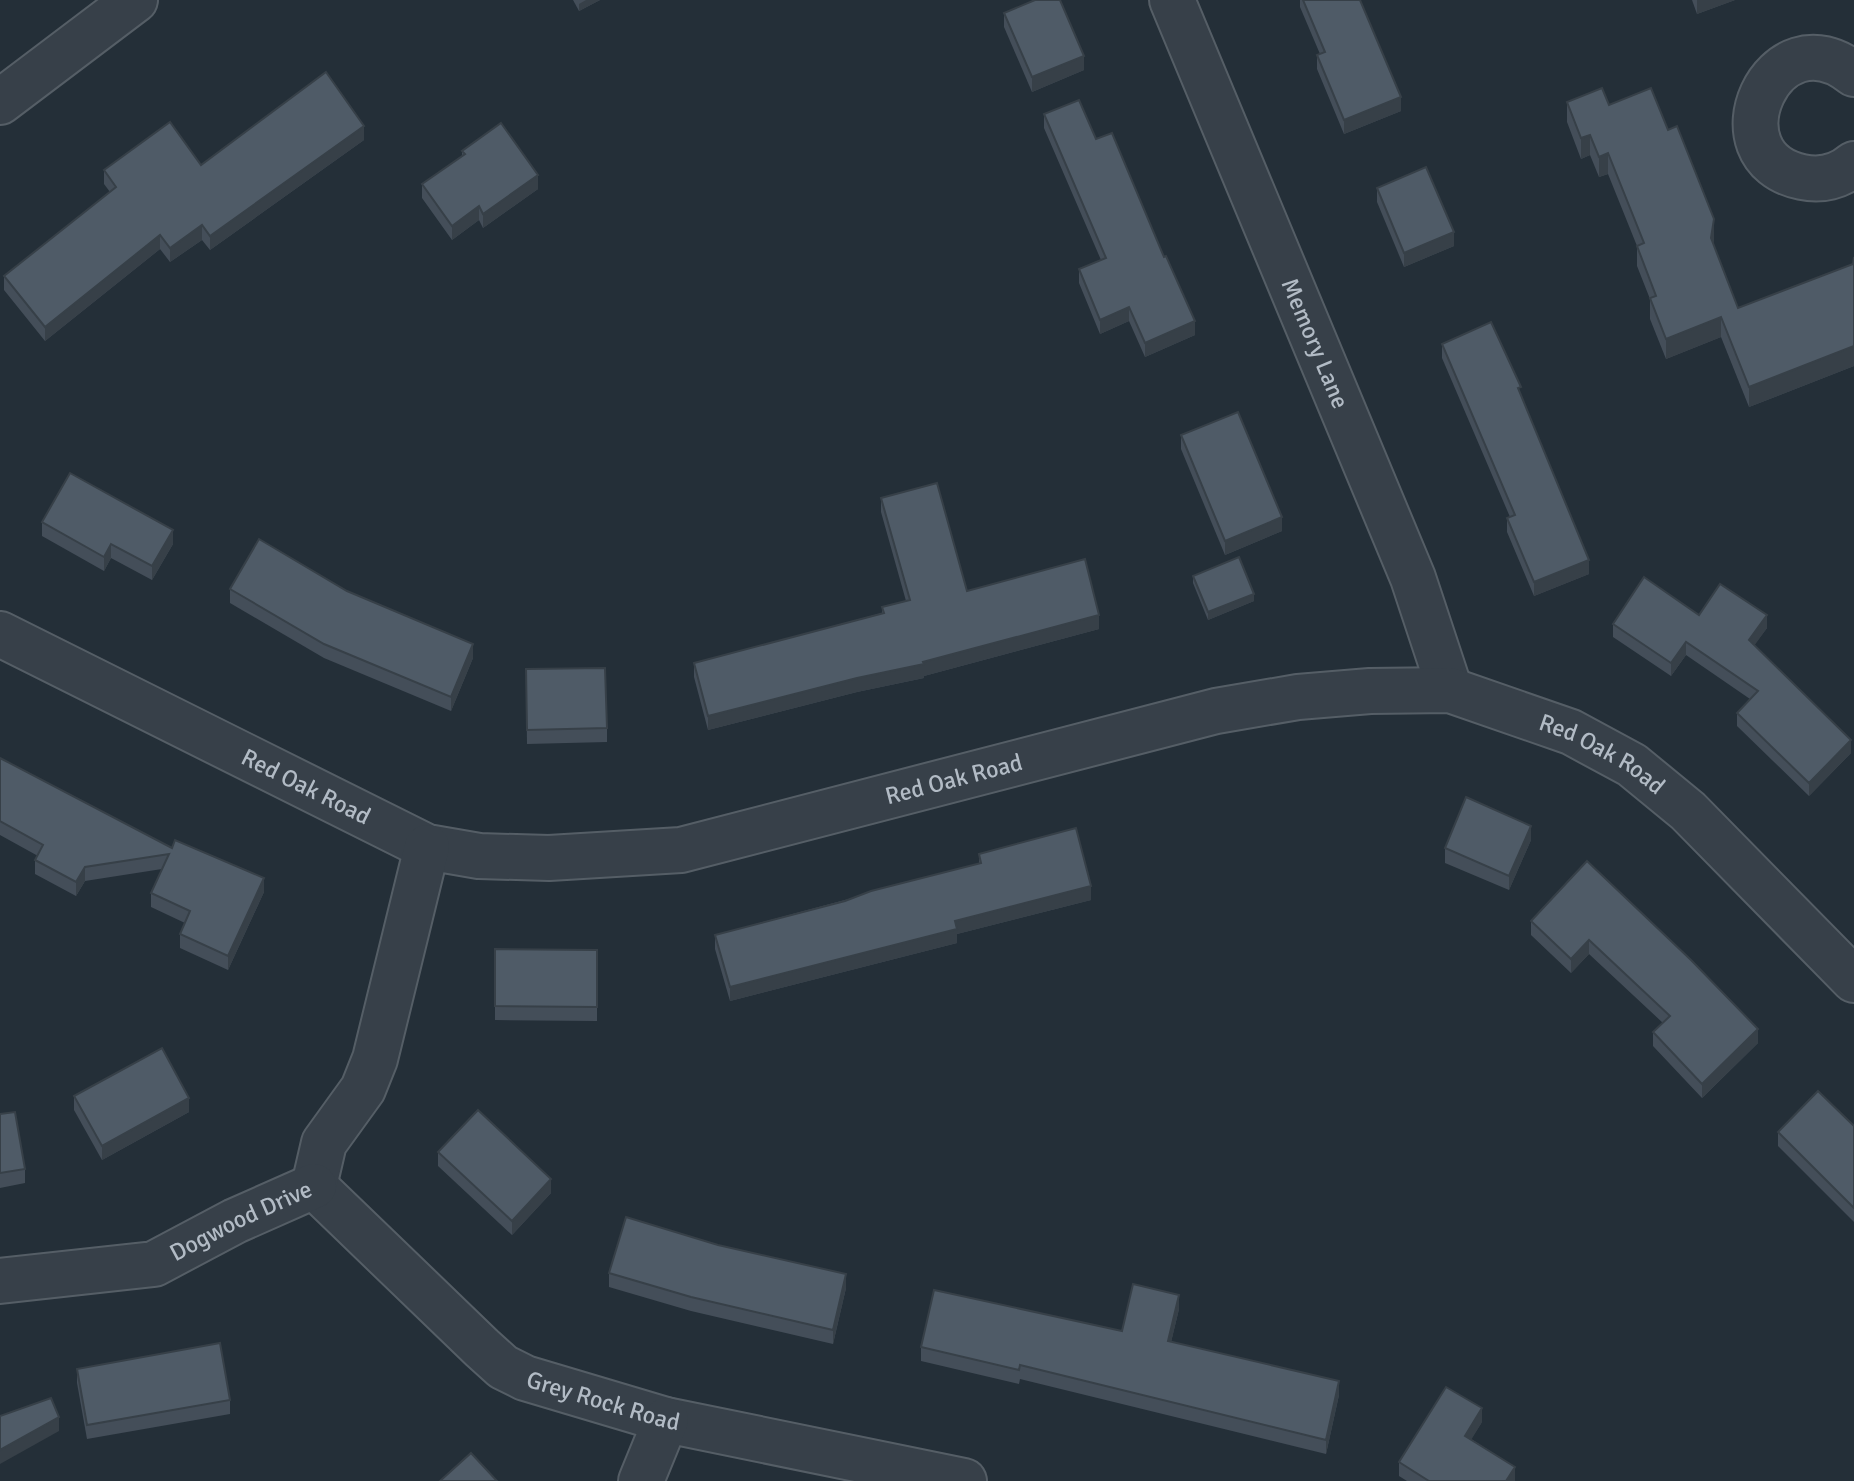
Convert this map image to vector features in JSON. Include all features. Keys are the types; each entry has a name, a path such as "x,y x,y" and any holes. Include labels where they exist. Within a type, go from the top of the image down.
{"street":[{"path":"0,102 135,0"},
{"name":"Memory Lane","path":"1172,0 1413,578 1450,690"},
{"path":"1854,74 1845,67 1822,60 1788,65 1778,71 1763,89 1755,111 1757,134 1767,155 1795,176 1831,177 1854,164"},
{"name":"Red Oak Road","path":"0,634 427,847 479,856 549,858 681,850 1216,711 1298,697 1370,691 1450,690 1571,732 1632,765 1688,811 1854,980"},
{"name":"Dogwood Drive","path":"0,1281 154,1264 235,1221 314,1186 324,1143 363,1089 375,1059 427,847"},
{"name":"Grey Rock Road","path":"314,1186 503,1367 525,1378 666,1420 964,1481"},
{"path":"641,1481 666,1420"}],"building":[{"path":"1035,0 1060,0 1084,56 1032,77 1004,13"},
{"path":"1303,0 1360,0 1401,97 1344,120 1317,55 1325,52"},
{"path":"326,72 364,126 210,236 202,225 170,248 160,235 45,327 4,276 116,187 104,170 170,122 201,165"},
{"path":"1602,88 1609,105 1651,88 1668,130 1677,126 1714,219 1711,238 1738,308 1853,264 1854,257 1854,346 1749,387 1721,317 1666,339 1650,298 1656,296 1637,246 1644,243 1608,153 1599,157 1590,135 1581,138 1567,102"},
{"path":"1079,100 1096,139 1112,133 1164,257 1195,321 1145,343 1129,307 1100,320 1079,269 1106,258 1044,114"},
{"path":"501,123 538,175 483,214 479,206 452,226 422,184 465,154 462,151"},
{"path":"1426,167 1454,232 1404,253 1377,188"},
{"path":"1491,322 1521,387 1518,388 1589,560 1534,582 1507,518 1515,515 1442,344"},
{"path":"1238,412 1282,517 1225,541 1181,435"},
{"path":"70,473 173,530 152,566 111,544 104,557 42,522"},
{"path":"937,483 967,591 1085,559 1099,615 924,664 708,716 694,663 884,613 882,607 910,600 881,498"},
{"path":"259,539 347,591 473,644 451,697 324,644 230,589"},
{"path":"1239,557 1254,594 1208,612 1193,576"},
{"path":"1644,577 1699,615 1720,584 1767,615 1749,640 1851,740 1809,783 1737,713 1758,691 1686,642 1671,663 1613,624"},
{"path":"605,668 607,728 527,730 526,669"},
{"path":"0,758 172,848 175,840 264,878 228,956 180,934 190,911 151,893 169,854 85,867 76,882 35,860 43,845 0,821"},
{"path":"1466,797 1531,826 1509,876 1445,848"},
{"path":"1076,828 1091,886 955,921 957,929 730,987 715,935 981,863 979,854"},
{"path":"1587,861 1758,1029 1702,1084 1653,1032 1670,1016 1589,940 1571,959 1531,921"},
{"path":"495,949 597,950 597,1007 495,1006"},
{"path":"162,1048 189,1098 102,1146 74,1096"},
{"path":"1818,1091 1854,1126 1854,1208 1778,1132"},
{"path":"478,1110 551,1179 512,1221 438,1152"},
{"path":"15,1112 25,1169 0,1173 0,1114"},
{"path":"626,1217 718,1245 846,1274 833,1330 691,1297 609,1273"},
{"path":"1133,1284 1179,1295 1168,1341 1339,1381 1326,1440 1020,1365 1019,1370 921,1347 934,1290 1122,1331"},
{"path":"220,1343 230,1400 87,1425 77,1369"},
{"path":"1446,1387 1482,1408 1465,1436 1515,1467 1506,1481 1429,1481 1399,1462"},
{"path":"51,1398 59,1417 0,1450 0,1416"},
{"path":"471,1453 497,1481 440,1481"}]}
